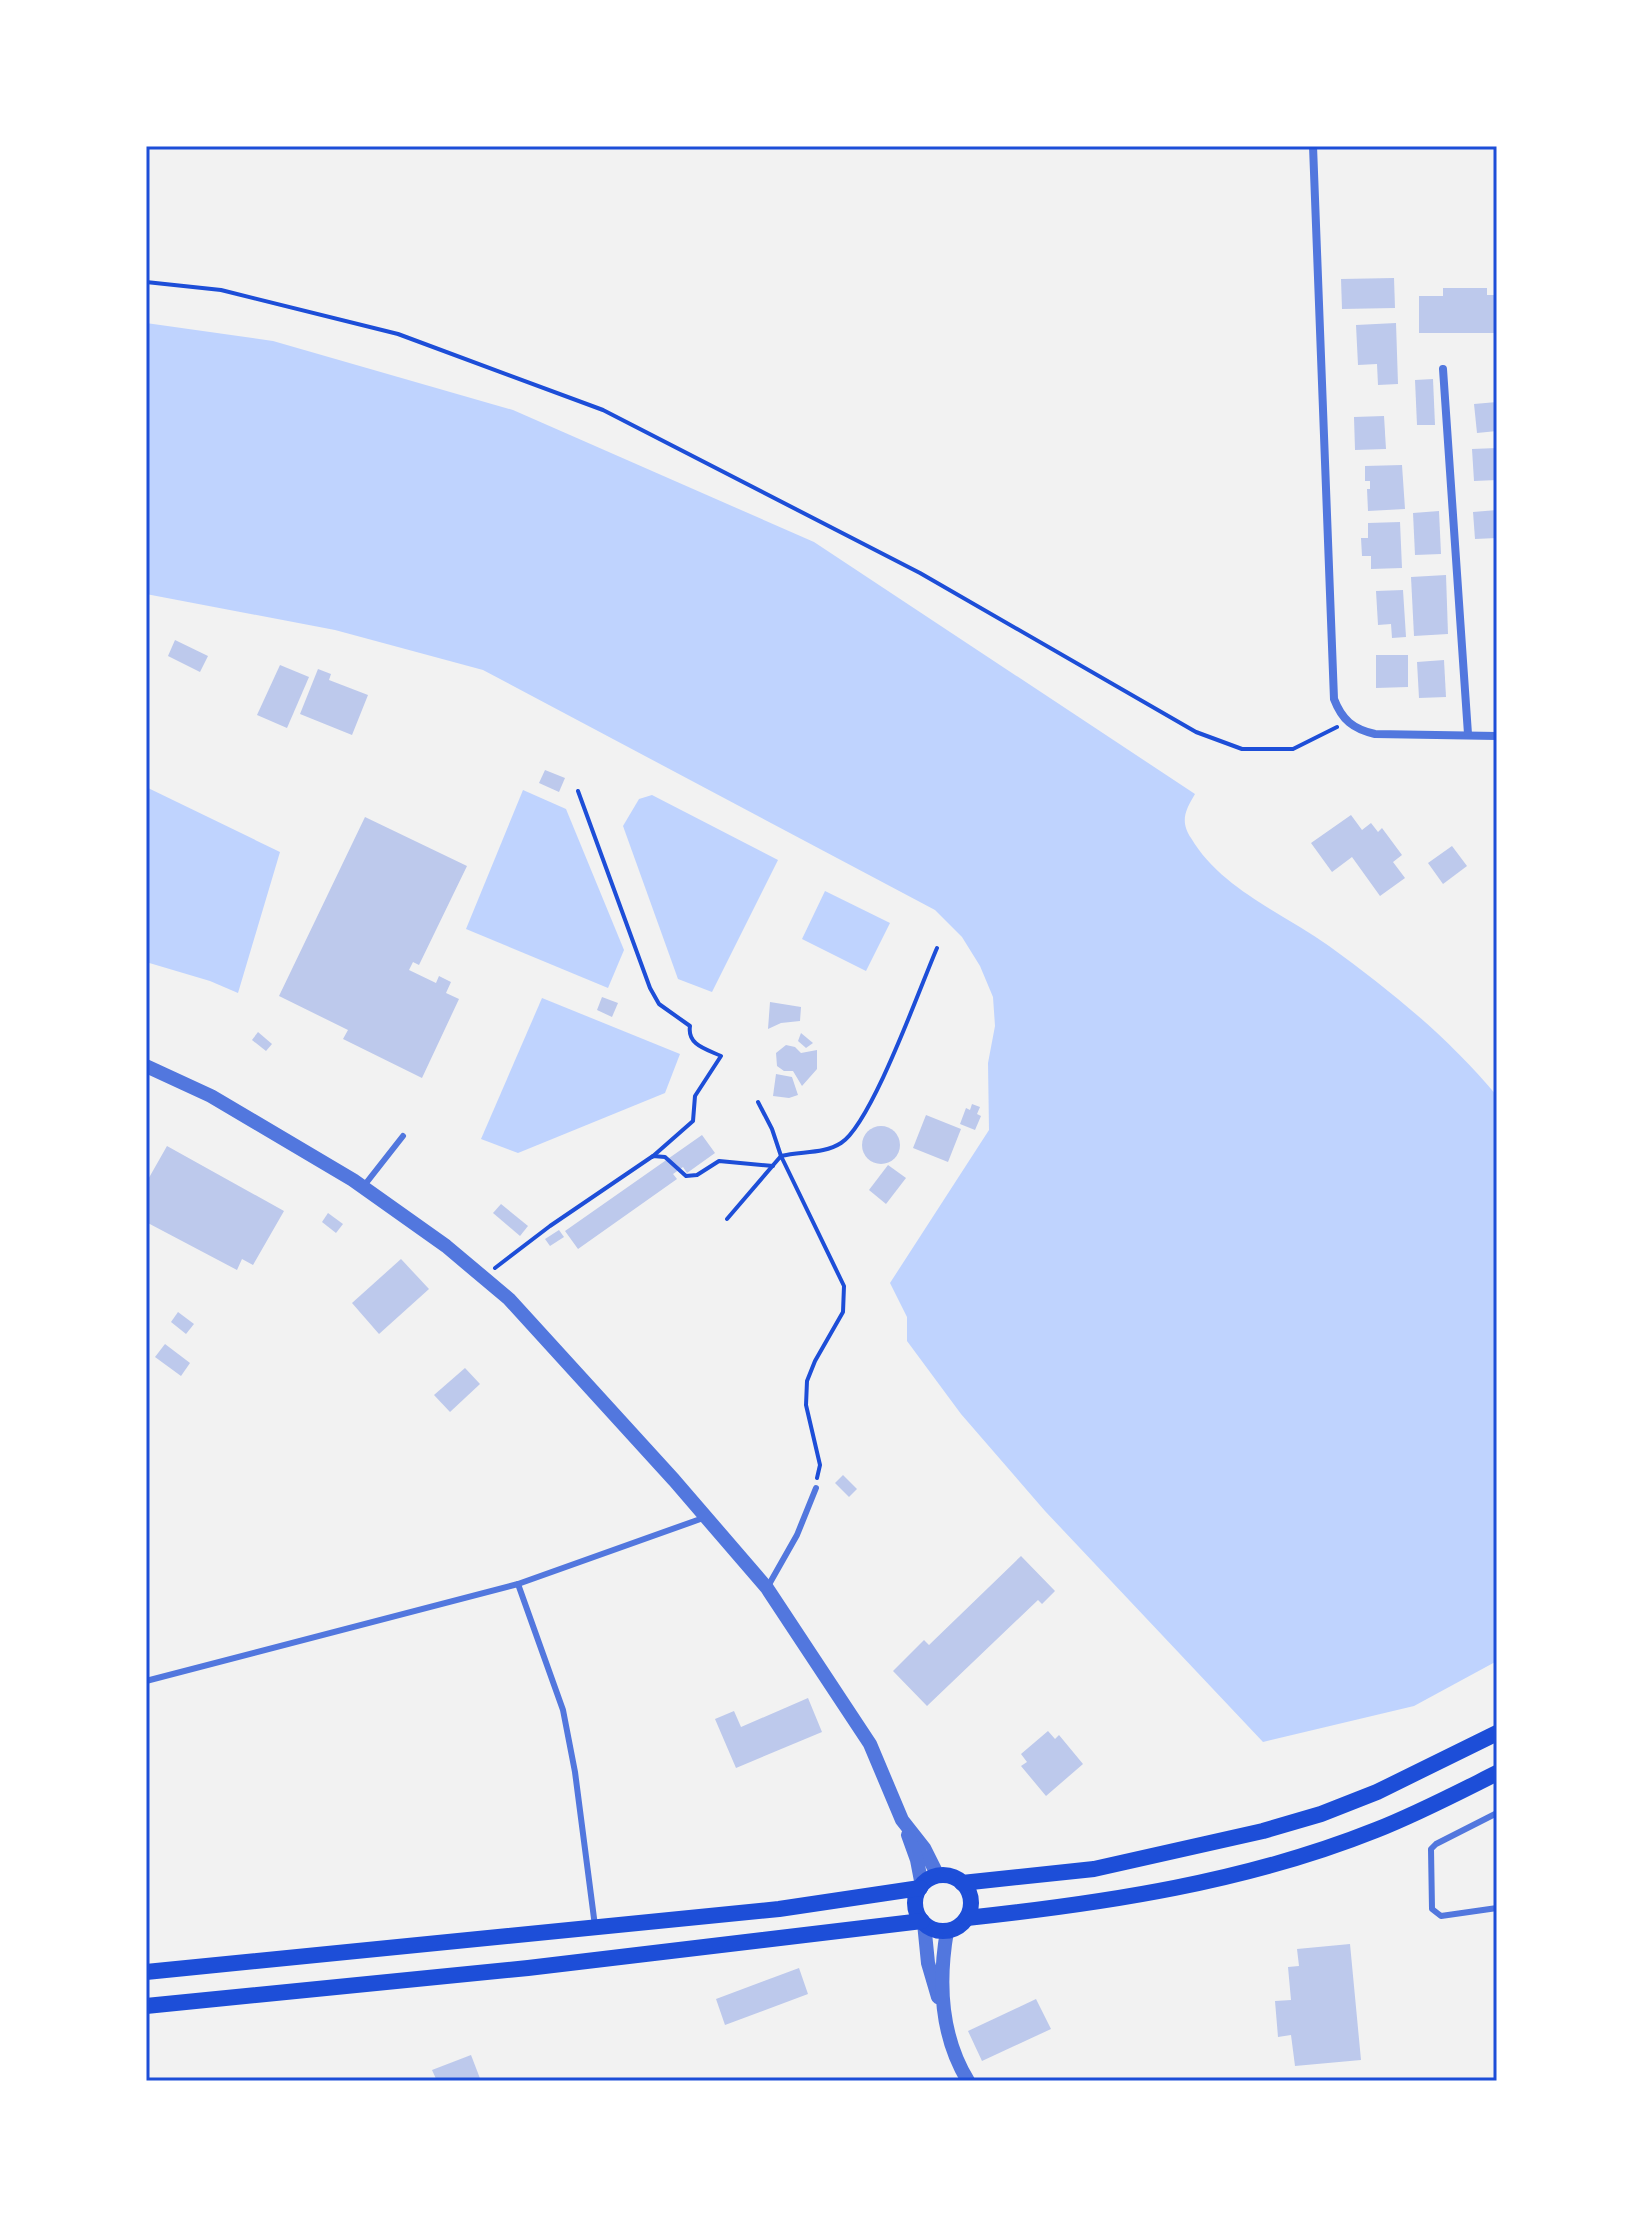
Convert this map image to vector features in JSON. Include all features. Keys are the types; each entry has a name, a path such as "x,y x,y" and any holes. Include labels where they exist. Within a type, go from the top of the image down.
{"main road":[{"path":"962,1883 1094,1869 1263,1831 1321,1814 1377,1792 1497,1733"},
{"path":"967,1918 1099,1903 1224,1877 1314,1852 1377,1830 1497,1773"},
{"path":"146,1972 779,1909 921,1887 938,1876 955,1878 962,1883 970,1896 967,1918 947,1931 930,1928 923,1922 915,1905 921,1887"},
{"path":"146,2006 528,1968 923,1922"}],"street":[{"path":"1310,147 1334,699 1346,722 1358,730 1375,734 1497,736"},
{"path":"1443,369 1468,734"},
{"path":"146,1066 211,1096 363,1187 509,1299 767,1588 870,1744 917,1860 921,1887"},
{"path":"902,1820 924,1848 938,1876"},
{"path":"923,1922 928,1963 949,2041 968,2081"},
{"path":"943,2017 943,1957 947,1931"}],"lane":[{"path":"363,1187 403,1136"},
{"path":"767,1588 797,1535 816,1488"},
{"path":"146,1681 518,1584 706,1517"},
{"path":"518,1584 563,1710 575,1772 595,1928"},
{"path":"1497,1813 1436,1844 1430,1854 1432,1909 1435,1913 1441,1916 1497,1908"}],"path":[{"path":"146,282 221,290 398,334 603,410 920,573 1196,732 1242,749 1293,749 1346,722"},
{"path":"484,1277 550,1226 652,1157 693,1121 695,1096 721,1056 692,1042 690,1026 659,1004 578,791"},
{"path":"727,1219 781,1156 799,1151 825,1150 844,1141 870,1106 937,948"},
{"path":"758,1102 844,1286 843,1312 807,1381 806,1405 820,1465 816,1488"},
{"path":"652,1157 665,1157 686,1176 697,1175 719,1161 773,1166"}],"water":[{"path":"146,323 273,341 513,410 814,542 1195,794 1186,811 1186,826 1191,838 1219,872 1254,899 1352,963 1459,1054 1497,1096 1497,1661 1414,1706 1263,1742 1045,1511 961,1414 907,1341 907,1317 890,1283 989,1130 988,1063 995,1026 993,997 980,966 962,937 935,910 483,670 335,630 146,594"},
{"path":"146,787 280,852 238,993 210,981 146,962"},
{"path":"523,790 566,809 624,950 608,988 466,929"},
{"path":"652,795 778,860 712,992 678,979 623,826 639,799"},
{"path":"825,891 890,923 866,971 802,939"},
{"path":"542,998 680,1054 665,1093 518,1153 481,1139"}],"building":[{"path":"1394,278 1395,308 1342,309 1341,279"},
{"path":"1443,288 1487,288 1487,295 1497,295 1497,333 1419,333 1419,296 1443,296"},
{"path":"1396,323 1398,384 1378,385 1377,364 1358,365 1356,325"},
{"path":"1433,379 1435,425 1417,425 1415,380"},
{"path":"1497,402 1497,431 1477,433 1474,404"},
{"path":"1384,416 1386,449 1355,450 1354,417"},
{"path":"1497,448 1497,480 1474,481 1472,449"},
{"path":"1402,465 1405,509 1368,511 1367,489 1370,489 1370,481 1365,481 1365,466"},
{"path":"1497,510 1497,538 1475,539 1473,512"},
{"path":"1439,511 1441,554 1415,555 1413,513"},
{"path":"1400,522 1402,568 1371,569 1371,556 1362,556 1361,538 1368,538 1368,523"},
{"path":"1446,575 1448,634 1414,636 1411,577"},
{"path":"1403,590 1406,637 1392,638 1391,624 1378,625 1376,591"},
{"path":"175,640 208,656 200,672 168,656"},
{"path":"1376,655 1408,655 1408,687 1376,688"},
{"path":"1444,660 1446,697 1419,698 1417,662"},
{"path":"280,665 309,677 287,728 257,715"},
{"path":"318,669 331,674 329,680 368,695 352,735 300,714"},
{"path":"545,770 565,778 559,792 539,783"},
{"path":"1351,815 1362,830 1371,823 1378,832 1382,828 1402,855 1393,862 1405,878 1380,896 1352,857 1332,872 1311,843"},
{"path":"365,817 467,866 419,965 413,962 409,970 436,983 439,976 451,982 446,993 459,999 422,1078 343,1039 348,1030 279,996"},
{"path":"1452,846 1467,866 1443,884 1428,863"},
{"path":"602,997 618,1003 612,1017 597,1010"},
{"path":"770,1002 801,1007 800,1021 781,1023 768,1029"},
{"path":"258,1032 272,1044 266,1051 252,1040"},
{"path":"801,1033 813,1043 806,1048 798,1041"},
{"path":"786,1045 795,1047 801,1053 817,1050 817,1069 802,1086 793,1071 784,1071 777,1066 776,1053"},
{"path":"776,1074 792,1077 798,1095 789,1098 773,1096"},
{"path":"972,1104 980,1107 977,1114 981,1116 975,1130 960,1124 966,1108 970,1110"},
{"path":"926,1115 961,1129 948,1162 913,1148"},
{"path":"881,1126 894,1132 900,1145 894,1158 881,1164 868,1158 862,1145 868,1132"},
{"path":"702,1135 715,1153 687,1173 683,1167 673,1174 677,1179 578,1249 565,1231"},
{"path":"167,1146 284,1211 253,1265 242,1259 237,1270 146,1222 146,1183"},
{"path":"888,1165 906,1178 886,1204 869,1190"},
{"path":"501,1204 528,1226 520,1236 493,1213"},
{"path":"328,1213 343,1224 336,1233 322,1222"},
{"path":"559,1230 564,1237 550,1246 545,1239"},
{"path":"401,1259 429,1289 379,1334 352,1303"},
{"path":"178,1312 194,1324 186,1334 171,1322"},
{"path":"165,1344 190,1363 181,1376 155,1357"},
{"path":"465,1368 480,1384 450,1412 434,1395"},
{"path":"843,1475 857,1489 849,1497 835,1483"},
{"path":"1021,1556 1055,1591 1042,1604 1038,1600 927,1706 893,1671 924,1640 929,1645"},
{"path":"808,1698 822,1732 736,1768 715,1719 734,1711 741,1727"},
{"path":"1048,1731 1055,1739 1059,1735 1083,1764 1046,1796 1021,1766 1027,1762 1021,1754"},
{"path":"1350,1944 1361,2060 1295,2066 1291,2035 1278,2037 1275,2001 1291,2000 1288,1967 1299,1966 1297,1949"},
{"path":"799,1968 808,1994 725,2025 716,1999"},
{"path":"1036,1999 1051,2029 982,2061 968,2031"},
{"path":"471,2055 481,2081 437,2081 432,2070"}]}
